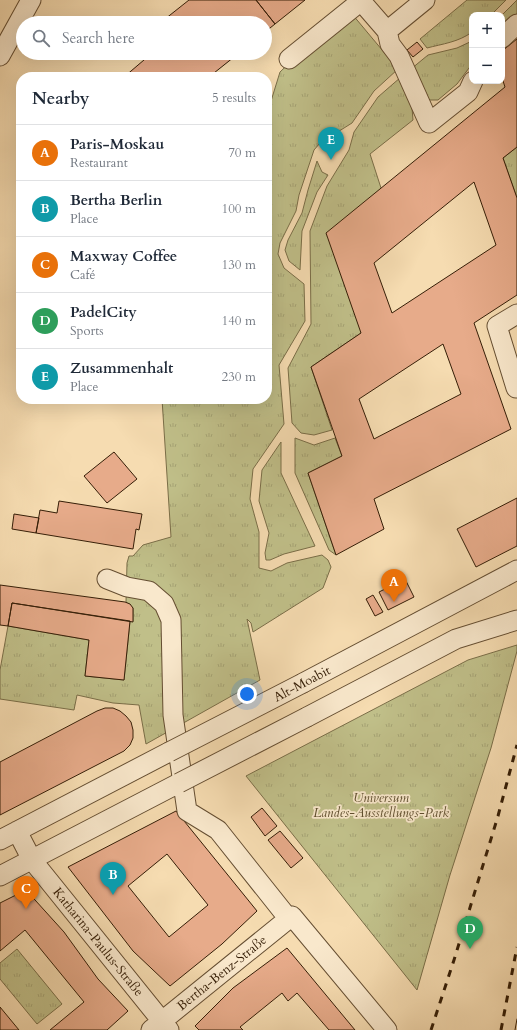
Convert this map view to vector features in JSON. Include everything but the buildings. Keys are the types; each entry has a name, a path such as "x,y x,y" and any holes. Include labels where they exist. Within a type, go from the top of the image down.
{"street":[{"path":"22,16 31,0"},
{"path":"289,59 362,0 387,31 390,44 399,56 429,123 468,92 472,84"},
{"path":"387,31 425,0"},
{"path":"505,35 517,24"},
{"path":"0,56 16,27"},
{"path":"516,388 497,326 517,314"},
{"name":"Alt-Moabit","path":"0,840 517,570"},
{"path":"107,580 127,587 149,591 164,604 171,620 174,715 187,811 218,830 387,1030"},
{"path":"0,876 456,639 517,620"},
{"name":"Katharina-Paulus-Straße","path":"17,831 32,860 161,1027"},
{"name":"Bertha-Benz-Straße","path":"161,1027 290,917"}],"green space":[{"path":"467,0 506,0 494,12 469,12 469,34 462,38 427,48 420,39"},
{"path":"517,0 517,14 505,24 505,12"},
{"path":"347,8 398,69 374,91 352,123 320,143 314,150 299,195 296,211 280,243 278,254 284,268 304,284 305,321 279,365 284,424 253,469 250,499 259,532 259,568 271,571 287,563 322,555 328,560 331,567 323,588 253,632 251,623 247,619 260,680 146,744 139,705 113,703 77,695 74,710 0,699 0,670 8,626 89,640 85,676 124,680 130,621 133,621 133,608 126,602 127,563 129,556 133,556 143,545 171,537 162,404 272,404 272,98 280,72"},
{"path":"469,42 469,68 457,84 438,100 429,100 424,96 411,69 428,55 457,48"},
{"path":"401,77 412,108 413,120 370,154 381,188 361,333 311,367 332,430 314,435 301,433 292,423 288,368 311,324 310,231 327,186 349,150 354,132 378,97"},
{"path":"517,147 517,198 503,158"},
{"path":"317,161 322,172 328,175 317,192 302,231 300,270 289,261 285,250 288,240 302,213"},
{"path":"295,438 314,445 335,438 342,456 308,473 336,555 329,550 295,473"},
{"path":"281,442 281,473 315,546 266,560 265,553 269,533 259,501 262,470"},
{"name":"Universum Landes-Ausstellungs-Park","path":"517,645 517,651 491,748 450,875 417,990 246,776 468,660"},
{"path":"17,949 62,1004 37,1024 0,979 0,963"}],"tram line":[{"path":"515,1030 517,1019"}],"railway":[{"path":"431,1030 498,816 517,745"},
{"path":"501,1030 517,947"}],"place":[{"name":"Zusammenhalt","path":"331,160"},
{"name":"Paris-Moskau","path":"394,602"},
{"name":"Bertha Berlin","path":"113,895"},
{"name":"Maxway Coffee","path":"26,909"},
{"name":"PadelCity","path":"470,949"}]}
